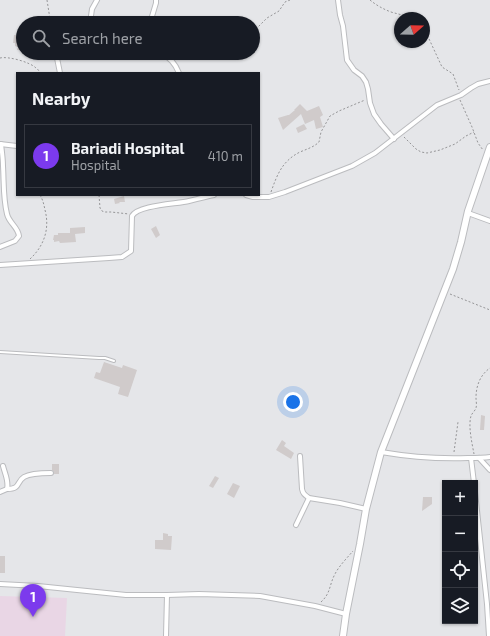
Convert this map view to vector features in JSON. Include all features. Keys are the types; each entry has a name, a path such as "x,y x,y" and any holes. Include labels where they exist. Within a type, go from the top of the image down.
{"street":[{"path":"91,16 92,9 97,0"},
{"path":"152,16 156,0"},
{"path":"338,0 347,60 354,70 362,76 366,82 374,114 394,139"},
{"path":"57,60 60,72"},
{"path":"171,60 178,72"},
{"path":"250,196 269,197 286,192 352,166 375,153 437,105 460,96 478,84 490,81"},
{"path":"0,247 15,241 19,236 18,232 10,222 6,211 0,144 16,146"},
{"path":"344,636 346,614 366,509 381,452 453,269 468,213 488,159 490,147"},
{"path":"0,265 122,257 131,251 133,214 152,207 188,202 210,196"},
{"path":"468,213 490,221"},
{"path":"381,452 417,458 453,459 490,457"},
{"path":"300,456 302,489 303,493 309,498 366,509"},
{"path":"475,458 490,470"},
{"path":"474,480 475,458"},
{"path":"3,466 8,485 6,489"},
{"path":"0,492 6,489 15,488 25,477 29,475 51,473"},
{"path":"296,525 309,498"},
{"path":"478,516 489,636"},
{"path":"0,584 38,586 112,594 260,596 315,606 346,614"},
{"path":"166,636 167,595"}],"lane":[{"path":"0,352 105,358 114,361"}],"path":[{"path":"47,0 50,16"},
{"path":"260,25 279,10 285,2 290,0"},
{"path":"370,0 377,6 394,13"},
{"path":"430,41 442,67 453,74 478,144 488,159"},
{"path":"0,58 4,57 16,60"},
{"path":"18,60 34,66 39,72"},
{"path":"269,197 279,169 294,156 319,142 321,132 330,116 358,102 370,98"},
{"path":"401,133 416,149 426,153 455,144 474,132"},
{"path":"23,264 32,257 43,242 46,234 46,216 40,196"},
{"path":"99,196 100,208 105,212 133,214"},
{"path":"444,292 490,310"},
{"path":"475,458 470,427 471,419 476,408 477,387 484,373 490,368"},
{"path":"453,459 458,422"},
{"path":"315,606 326,597 337,570 360,544"}],"shaded area":[{"path":"0,596 67,598 65,636 0,636"}],"building":[{"path":"14,35 16,35 16,46 15,43 13,43"},
{"path":"300,104 307,111 319,106 323,115 320,117 323,127 316,129 314,120 305,124 301,114 283,130 278,118 289,115"},
{"path":"304,124 307,129 298,133 296,128"},
{"path":"124,196 125,202 115,204 114,199"},
{"path":"156,226 160,235 156,238 151,229"},
{"path":"85,227 85,233 75,234 76,242 60,243 59,241 54,242 53,240 54,235 58,235 58,233 70,233 70,228"},
{"path":"104,362 122,368 123,365 137,370 128,397 118,394 120,387 94,378 96,372 100,373"},
{"path":"481,415 485,416 484,430 480,430"},
{"path":"282,440 286,443 284,446 294,453 291,459 276,450"},
{"path":"52,464 59,464 59,474 54,474"},
{"path":"215,476 219,478 213,488 209,486"},
{"path":"233,483 240,486 234,498 227,494"},
{"path":"423,497 432,497 432,504 422,511"},
{"path":"163,533 168,534 168,536 172,536 171,550 155,549 155,540 163,540"},
{"path":"0,556 5,556 5,573 0,573"}],"place":[{"name":"Bariadi Hospital","path":"33,617"}]}
